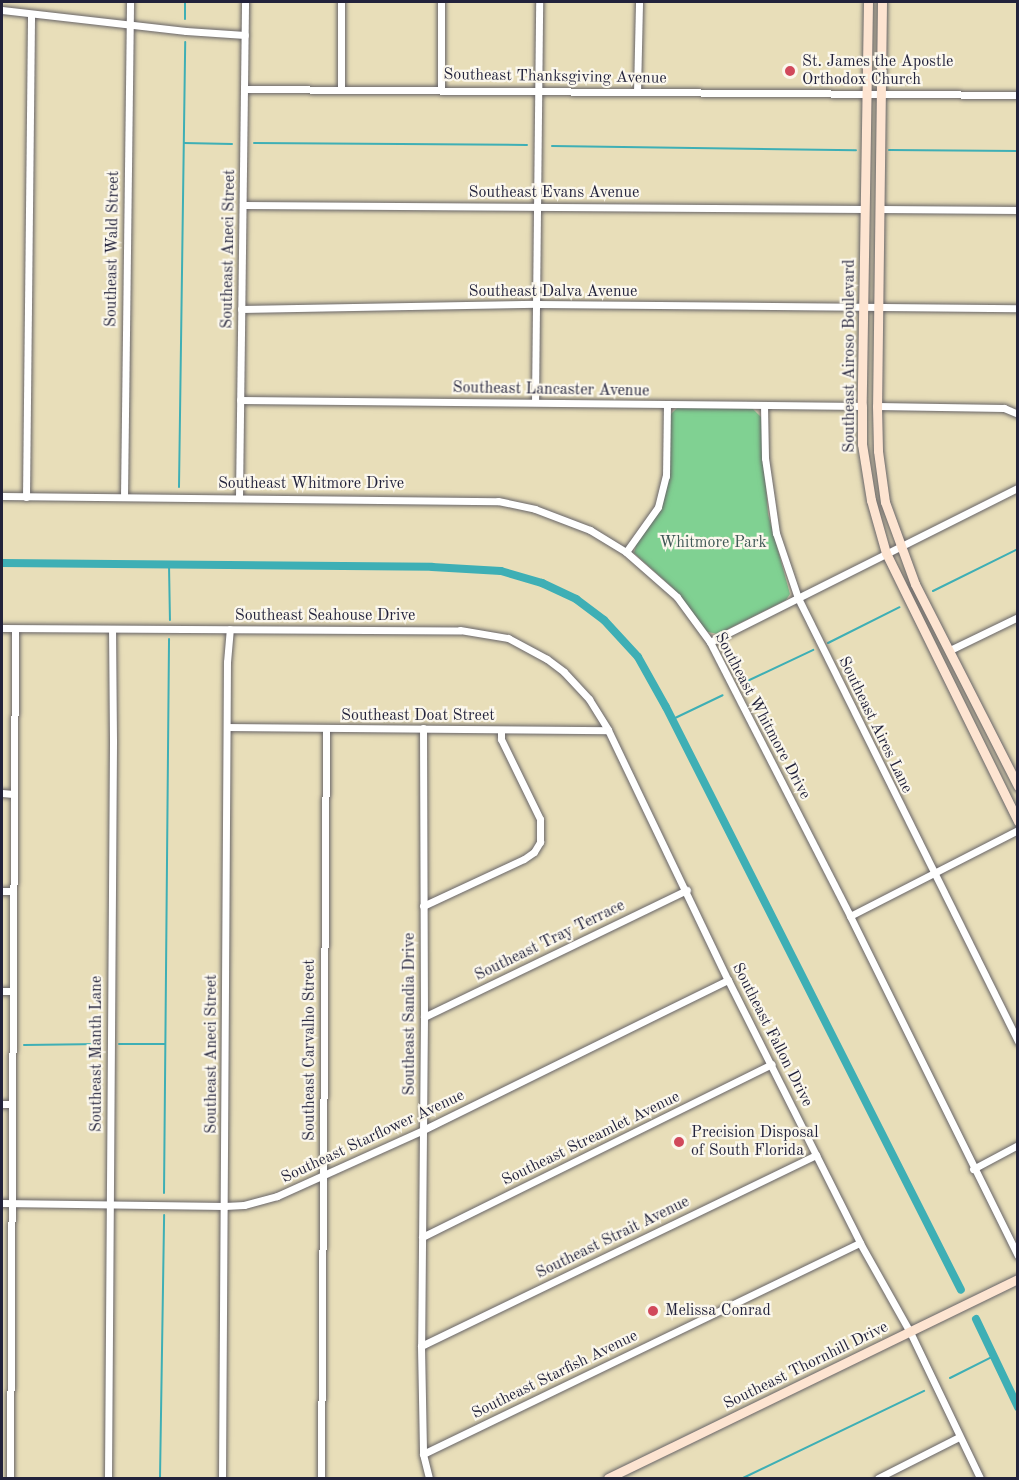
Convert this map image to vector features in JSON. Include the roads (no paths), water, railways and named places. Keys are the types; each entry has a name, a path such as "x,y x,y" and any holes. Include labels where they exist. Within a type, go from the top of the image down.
{"main road":[{"name":"Southeast Airoso Boulevard","path":"868,2 862,444 869,491 887,552 1017,821"},
{"name":"Southeast Airoso Boulevard","path":"882,2 877,406 880,473 885,502 900,546 1017,786"},
{"path":"958,701 971,694"},
{"name":"Southeast Thornhill Drive","path":"608,1479 1017,1279"}],"street":[{"name":"Southeast Wald Street","path":"124,497 130,2"},
{"name":"Southeast Aneci Street","path":"239,497 245,2"},
{"path":"341,2 341,89"},
{"path":"441,2 441,90"},
{"path":"535,402 539,2"},
{"path":"637,92 639,2"},
{"path":"2,10 244,35"},
{"path":"26,497 31,14"},
{"name":"Southeast Thanksgiving Avenue","path":"244,89 1017,95"},
{"name":"Southeast Evans Avenue","path":"243,205 865,209"},
{"path":"880,209 1017,210"},
{"name":"Southeast Dalva Avenue","path":"241,309 537,304 1017,308"},
{"name":"Southeast Lancaster Avenue","path":"240,400 862,406"},
{"path":"626,552 658,507 666,476 667,405"},
{"name":"Southeast Aires Lane","path":"764,405 765,458 776,533 798,598 1017,1041"},
{"path":"877,406 1004,408 1017,414"},
{"path":"710,642 1017,488"},
{"name":"Southeast Whitmore Drive","path":"2,496 498,501 535,509 590,530 626,552 677,597 710,642 850,916 1017,1256"},
{"path":"950,650 1017,617"},
{"name":"Southeast Seahouse Drive","path":"2,628 460,630 508,638 547,659 577,685 608,730"},
{"path":"10,1479 15,629"},
{"name":"Southeast Manth Lane","path":"108,1479 112,629"},
{"name":"Southeast Aneci Street","path":"222,1479 227,662 230,630"},
{"name":"Southeast Doat Street","path":"228,727 608,730"},
{"name":"Southeast Sandia Drive","path":"423,728 424,1017 421,1346 423,1454 429,1479"},
{"name":"Southeast Carvalho Street","path":"321,1479 326,729"},
{"path":"423,906 529,856 537,847 542,835 540,819 501,739 501,730"},
{"name":"Southeast Fallon Drive","path":"608,730 687,890 728,980 860,1243 910,1332 980,1479"},
{"path":"2,793 13,794"},
{"path":"850,916 1017,830"},
{"name":"Southeast Tray Terrace","path":"424,1017 687,890"},
{"path":"2,891 13,891"},
{"name":"Southeast Starflower Avenue","path":"2,1203 225,1206 244,1205 277,1196 423,1130 728,980"},
{"path":"2,991 12,991"},
{"name":"Southeast Streamlet Avenue","path":"422,1237 772,1064"},
{"path":"2,1104 11,1104"},
{"path":"973,1169 1017,1145"},
{"name":"Southeast Strait Avenue","path":"421,1346 816,1155"},
{"name":"Southeast Starfish Avenue","path":"423,1454 860,1243"},
{"path":"2,1303 10,1304"},
{"path":"2,1401 10,1401"},
{"path":"878,1479 959,1437"}],"waterway":[{"path":"185,2 185,19"},
{"path":"179,487 185,42"},
{"path":"184,143 232,144"},
{"path":"254,143 527,145"},
{"path":"552,146 856,150"},
{"path":"889,150 1018,151"},
{"path":"933,591 1018,549"},
{"path":"2,563 432,567 501,571 542,583 576,599 604,620 638,657 666,707 961,1290"},
{"path":"169,565 170,620"},
{"path":"828,643 900,607"},
{"path":"164,1193 169,639"},
{"path":"741,684 813,650"},
{"path":"673,719 723,695"},
{"path":"24,1045 101,1044"},
{"path":"119,1044 165,1044"},
{"path":"160,1478 164,1215"},
{"path":"976,1319 1018,1407"},
{"path":"950,1378 992,1357"},
{"path":"743,1478 924,1391"}],"place":[{"name":"St. James the Apostle Orthodox Church","path":"790,71"},
{"name":"Precision Disposal of South Florida","path":"679,1142"},
{"name":"Melissa Conrad","path":"653,1311"}],"park label":[{"name":"Whitmore Park","path":"713,543"}]}
